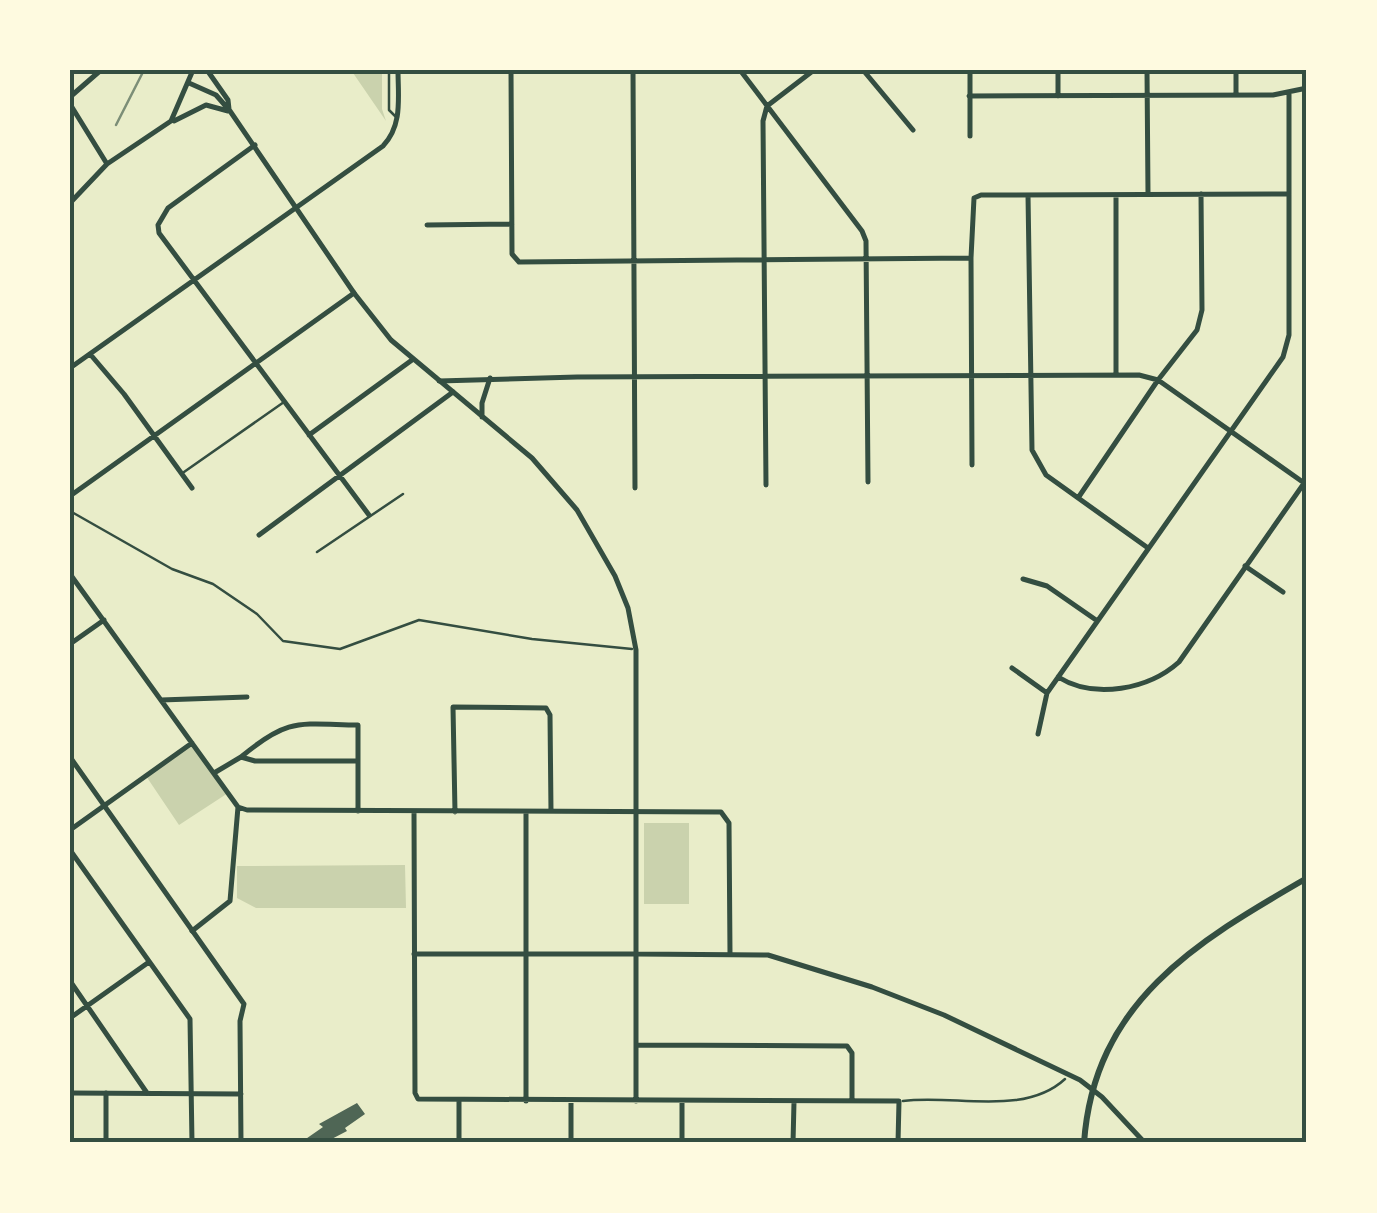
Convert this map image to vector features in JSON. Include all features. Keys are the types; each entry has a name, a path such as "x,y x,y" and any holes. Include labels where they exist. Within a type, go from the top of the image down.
{"main road":[{"path":"1084,1140 1095,1084 1115,1035 1140,998 1189,951 1307,878"}],"street":[{"path":"101,70 70,100 107,164"},
{"path":"171,122 193,70"},
{"path":"207,70 228,100 230,112"},
{"path":"70,368 384,146 394,134 398,119 398,70"},
{"path":"511,70 512,224 514,259 519,262 971,258"},
{"path":"633,70 635,488"},
{"path":"740,70 862,230 866,260 868,482"},
{"path":"766,485 763,121 767,106 814,70"},
{"path":"863,70 912,130"},
{"path":"970,70 970,136"},
{"path":"1058,70 1058,96"},
{"path":"1146,70 1148,194"},
{"path":"1236,70 1236,95"},
{"path":"189,82 206,88 230,112 354,294 391,340 532,458 577,510 615,576 628,608 636,650 636,1101"},
{"path":"970,96 1236,95 1307,88"},
{"path":"1038,734 1047,694 1288,346 1289,92"},
{"path":"70,203 107,164 171,122 206,105 230,112"},
{"path":"255,146 168,208 158,225 162,241 258,362 369,515"},
{"path":"1078,498 1197,330 1201,194"},
{"path":"972,465 974,198 1288,194"},
{"path":"1028,195 1032,450 1046,475 1148,548"},
{"path":"1116,195 1116,375"},
{"path":"427,224 512,224"},
{"path":"70,496 354,294"},
{"path":"90,354 192,488"},
{"path":"309,435 412,360"},
{"path":"438,381 1139,375 1158,380 1306,482 1178,662 1164,675 1148,684 1128,687 1082,687 1058,677"},
{"path":"482,417 490,378"},
{"path":"258,535 452,392"},
{"path":"1245,566 1283,592"},
{"path":"70,574 238,807 414,812 721,812 729,823 730,954"},
{"path":"1022,578 1047,586 1096,620"},
{"path":"70,644 104,620"},
{"path":"1012,668 1047,694"},
{"path":"161,700 247,696"},
{"path":"455,812 453,707 546,708 550,716 550,812"},
{"path":"214,773 277,729 291,724 358,725 358,811"},
{"path":"70,830 192,744"},
{"path":"70,757 244,1004 241,1143"},
{"path":"241,757 358,761"},
{"path":"192,931 230,900 238,807"},
{"path":"414,812 418,1099 899,1101 898,1143"},
{"path":"526,812 526,1101"},
{"path":"70,850 190,1019 192,1143"},
{"path":"414,954 768,955 872,987 944,1015 1070,1075 1102,1097 1145,1143"},
{"path":"70,1018 149,962"},
{"path":"70,981 147,1093"},
{"path":"636,1045 847,1046 852,1053 852,1101"},
{"path":"70,1093 241,1094"},
{"path":"106,1093 106,1143"},
{"path":"571,1101 572,1143"},
{"path":"682,1101 682,1143"},
{"path":"459,1102 459,1143"},
{"path":"794,1102 794,1143"}],"lane":[{"path":"389,70 389,110 398,119"},
{"path":"182,474 285,401"},
{"path":"317,552 403,494"},
{"path":"70,512 172,570 213,584 257,614 283,641 340,648 420,620 532,639 636,650"}],"path":[{"path":"899,1101 1015,1100 1036,1096 1070,1075"}],"green space":[{"path":"351,70 382,70 382,109 386,121"},
{"path":"192,743 228,793 179,825 146,776"},
{"path":"644,823 689,823 689,904 644,904"},
{"path":"405,865 406,908 256,908 237,898 237,866"}],"building":[{"path":"357,1103 365,1114 345,1128 347,1131 324,1143 300,1143 323,1127 319,1124"}],"railway":[{"path":"116,125 144,70"}]}
